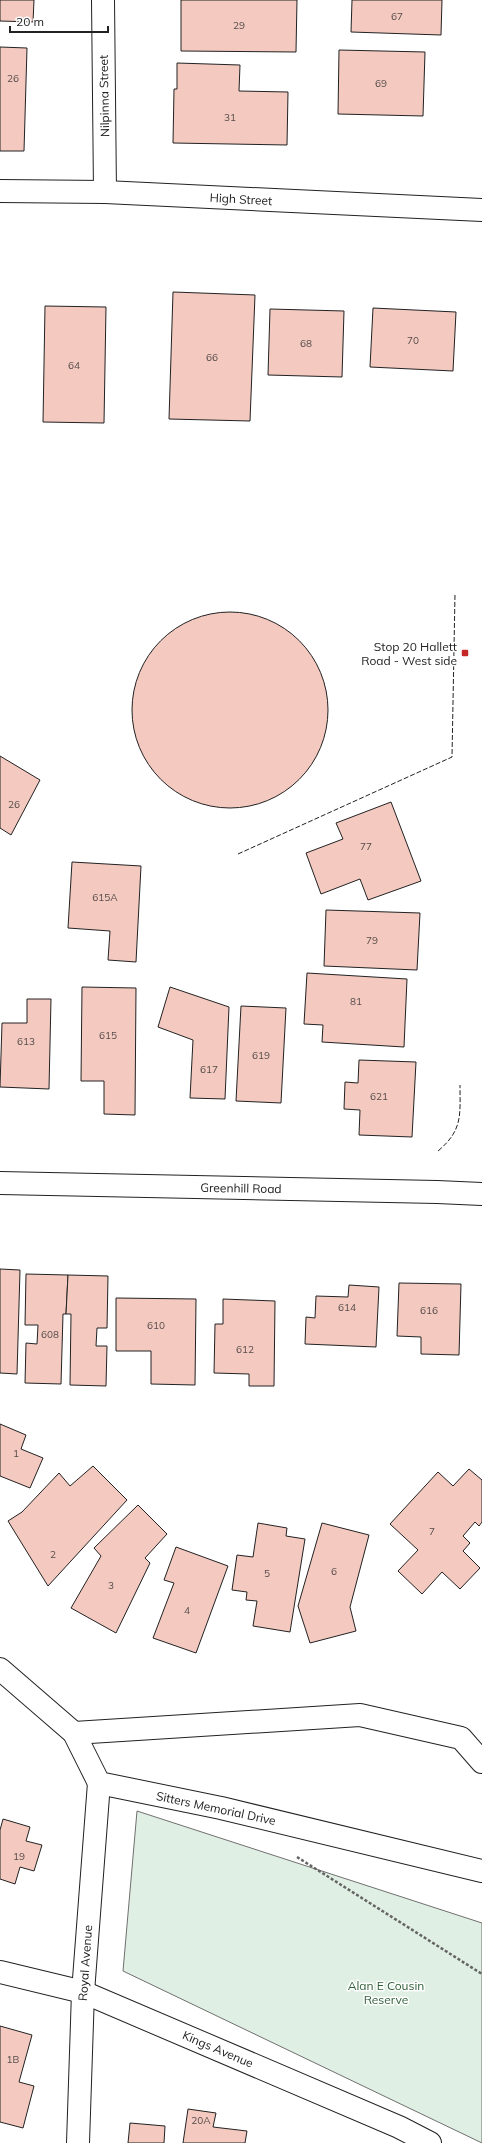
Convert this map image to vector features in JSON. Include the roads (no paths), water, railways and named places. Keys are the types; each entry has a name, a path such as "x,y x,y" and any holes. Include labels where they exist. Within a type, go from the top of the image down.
{"street":[{"name":"Nilpinna Street","path":"102,0 105,192"},
{"name":"High Street","path":"0,191 105,192 482,210"},
{"name":"Greenhill Road","path":"0,1183 482,1194"},
{"path":"0,1669 74,1733 99,1783"},
{"path":"74,1733 360,1714 462,1738 482,1762"},
{"name":"Sitters Memorial Drive","path":"99,1783 221,1808 482,1870"},
{"name":"Royal Avenue","path":"78,2143 83,1992 99,1783"},
{"name":"Kings Avenue","path":"0,1972 83,1992 399,2127 430,2143"}],"place":[{"name":"Stop 20 Hallett Road - West side","path":"465,653"}],"park label":[{"name":"Alan E Cousin Reserve","path":"386,1992"}]}
